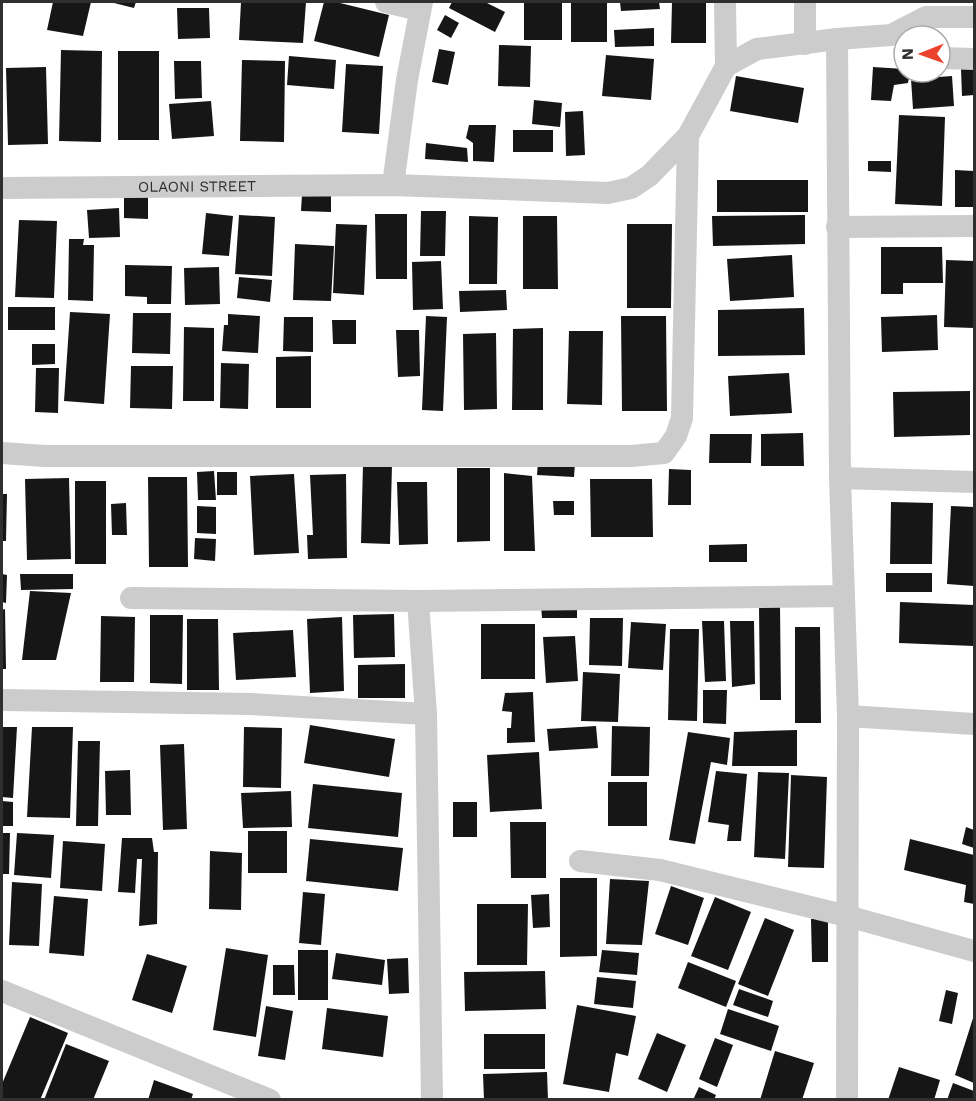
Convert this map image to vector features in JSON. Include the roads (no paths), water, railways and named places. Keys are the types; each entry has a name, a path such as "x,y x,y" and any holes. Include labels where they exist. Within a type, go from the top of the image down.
{"street":[{"path":"386,2 421,6 407,81 393,185"},
{"path":"2,453 45,456 631,456 664,453 676,436 682,418 688,136 726,66 725,2"},
{"path":"805,2 806,44"},
{"path":"917,24 926,17 975,17"},
{"path":"726,66 757,49 837,39 892,40"},
{"path":"837,39 840,478 848,716 847,1100"},
{"path":"952,58 975,59"},
{"name":"OLAONI STREET","path":"2,189 393,185 608,193 631,188 649,176 688,136"},
{"path":"837,227 975,226"},
{"path":"840,478 975,482"},
{"path":"131,598 418,601 844,596"},
{"path":"418,601 426,714 432,1100"},
{"path":"2,700 250,704 426,714"},
{"path":"848,716 975,724"},
{"path":"580,861 660,870 847,916 975,951"},
{"path":"2,991 270,1100"}]}
